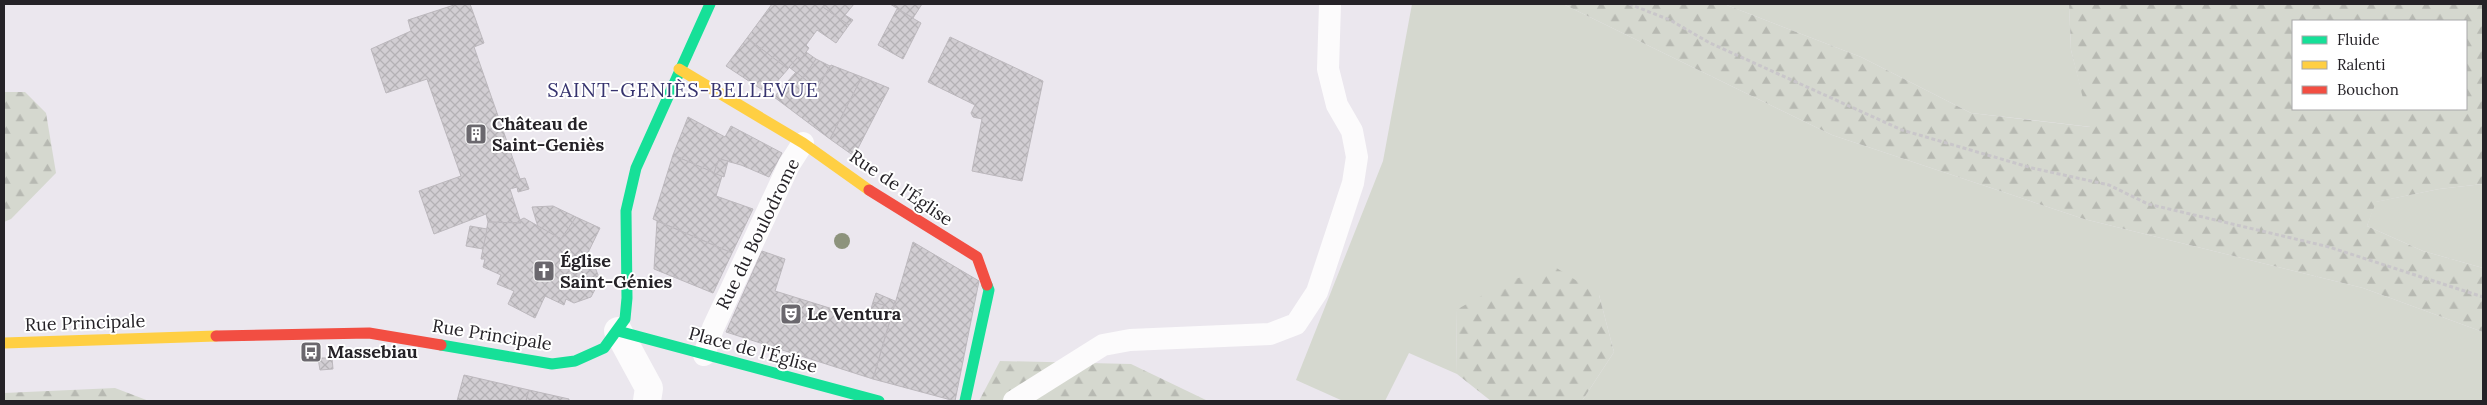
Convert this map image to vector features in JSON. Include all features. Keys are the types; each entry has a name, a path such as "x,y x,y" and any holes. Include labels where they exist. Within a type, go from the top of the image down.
{"main road":[{"name":"Rue Principale","path":"4,343 291,333 369,333 552,364 575,361 604,348 625,319 628,298 626,211 636,168 679,69 710,4"},
{"name":"Rue de l'Église","path":"679,69 803,143 890,205 977,258 989,290 965,401"},
{"name":"Place de l'Église","path":"618,331 879,401"}],"street":[{"path":"618,331 649,388 647,401"}],"lane":[{"path":"1014,401 1103,345 1130,340 1270,334 1296,324 1317,292 1353,183 1357,157 1352,131 1336,105 1328,69 1330,4"},
{"name":"Rue du Boulodrome","path":"704,355 713,328 789,165 803,143"}],"path":[{"path":"1629,4 1670,20 1710,43 1902,130 2032,168 2110,185 2148,204 2329,247 2483,297"}],"green space":[{"path":"1412,4 1563,4 1832,135 2084,219 2363,288 2483,332 2483,401 1582,401 1614,352 1599,295 1456,310 1457,374 1409,353 1385,401 1343,401 1296,380 1383,161"},
{"path":"1563,4 1724,4 1861,57 1971,113 2090,127 2071,50 2069,4 2483,4 2483,184 2439,189 2376,202 2367,226 2423,251 2483,268 2483,332 2363,288 2084,219 1832,135"},
{"path":"1724,4 2069,4 2071,50 2091,127 1971,113 1861,57"},
{"path":"4,92 25,92 46,113 56,173 11,219 4,222"},
{"path":"2483,184 2483,268 2423,251 2367,226 2375,202 2439,189"},
{"path":"1555,267 1599,295 1614,352 1582,401 1491,401 1457,374 1456,310 1508,281"},
{"path":"1000,361 1131,364 1208,401 979,401"},
{"path":"115,388 149,401 4,401 4,393"}],"building":[{"name":"Château de Saint-Geniès","path":"457,4 470,4 484,43 474,47 520,179 525,178 529,189 518,192 517,187 510,189 521,223 488,222 486,214 434,234 419,191 461,176 427,79 386,93 371,49 411,31 408,20"},
{"path":"772,4 824,4 823,7 849,25 836,43 817,30 806,45 809,48 801,59 798,57 788,69 747,38"},
{"path":"824,4 854,4 845,15 853,20 849,25 823,7"},
{"path":"890,4 922,4 913,18"},
{"path":"897,9 921,23 903,59 878,45"},
{"path":"950,37 1043,81 1022,181 972,171 982,119 973,117 971,113 975,105 928,82"},
{"path":"747,38 788,69 767,93 726,66"},
{"path":"806,52 816,59 803,78 789,67 798,57 801,59"},
{"path":"816,59 830,66 817,89 803,78"},
{"path":"831,65 862,77 830,139 774,97 796,72 817,89"},
{"path":"862,77 889,88 854,156 830,139"},
{"path":"688,117 725,137 731,126 782,153 769,177 741,165 719,159 714,173 673,155"},
{"path":"673,155 722,176 716,196 753,209 732,253 653,219"},
{"path":"719,159 728,161 724,177 714,173"},
{"path":"553,206 576,217 561,239 538,227 532,207"},
{"name":"Église Saint-Génies","path":"576,217 600,228 585,259 593,262 600,280 591,297 574,303 566,299 564,305 545,296 535,318 508,304 514,291 497,284 501,275 483,267 485,259 481,259 488,222 521,223 520,220 524,218 561,239"},
{"path":"657,221 732,253 713,293 654,269"},
{"path":"470,226 487,229 483,249 466,246"},
{"path":"913,242 979,281 955,401 873,379"},
{"name":"Le Ventura","path":"762,251 785,259 775,291 868,320 873,302 884,305 882,312 891,316 873,379 726,332"},
{"path":"876,293 895,301 891,316 882,312 884,305 873,302"},
{"path":"318,358 332,358 333,369 320,370"},
{"path":"464,375 529,390 526,401 457,401"},
{"path":"529,390 569,399 569,401 526,401"}],"traffic: fast":[{"path":"441,345 552,364 575,361 604,348 625,319 627,298 626,211 636,168 710,4"},
{"path":"965,401 989,290 987,285"},
{"path":"618,331 879,401"}],"traffic: slow":[{"path":"679,69 803,143 869,190"},
{"path":"4,343 216,336"}],"traffic: jam":[{"path":"869,190 977,257 987,285"},
{"path":"216,336 369,333 441,345"}],"place":[{"name":"Château de Saint-Geniès","path":"476,134"},
{"name":"Église Saint-Génies","path":"544,271"},
{"name":"Le Ventura","path":"791,314"},
{"name":"Massebiau","path":"311,352"}],"district":[{"name":"SAINT-GENIÈS-BELLEVUE","path":"683,90"}]}
